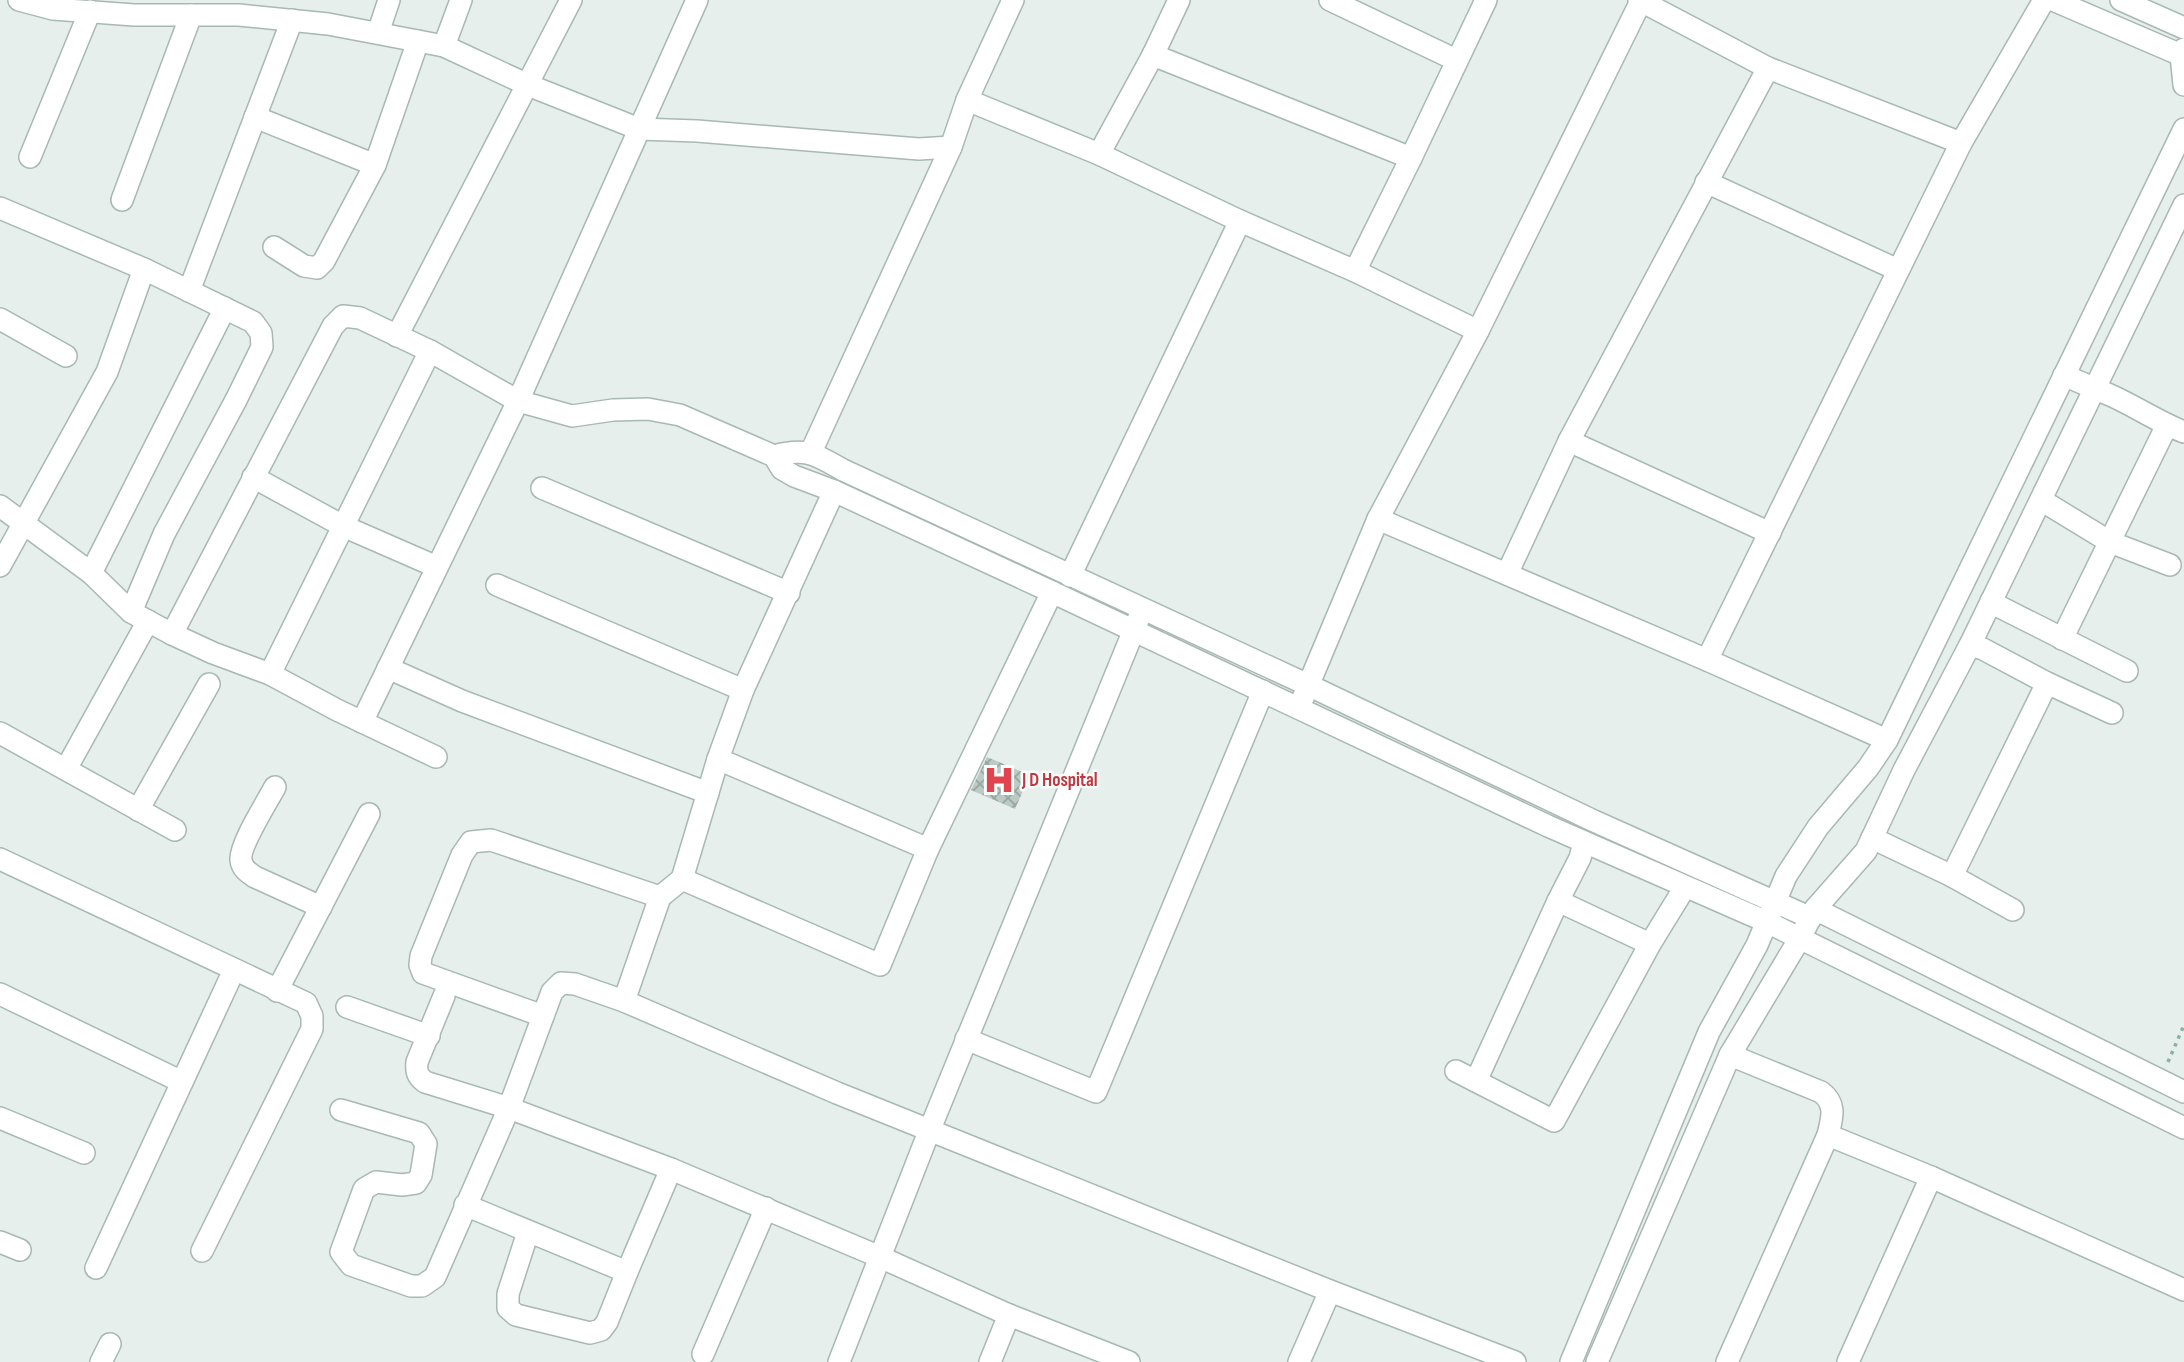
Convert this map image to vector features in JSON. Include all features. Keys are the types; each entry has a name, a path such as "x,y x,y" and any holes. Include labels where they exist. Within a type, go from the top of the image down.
{"street":[{"path":"19,0 90,12 134,15 243,7 292,20 328,24 444,46 528,85 639,129 698,131 919,149 951,147"},
{"path":"378,33 389,0"},
{"path":"444,46 461,0"},
{"path":"397,336 571,0"},
{"path":"362,722 518,401 697,0"},
{"path":"811,453 951,147 967,100 1013,0"},
{"path":"1099,154 1153,55 1178,0"},
{"path":"1329,0 1456,60"},
{"path":"1355,271 1486,0"},
{"path":"1707,660 1961,143 2044,0"},
{"path":"2053,0 2182,52 2184,85"},
{"path":"2122,0 2184,27"},
{"path":"1299,708 1378,519 1478,331 1640,1 1768,68 1961,143"},
{"path":"122,200 184,10"},
{"path":"30,157 90,12"},
{"path":"190,291 292,20"},
{"path":"274,247 304,265 317,268 324,261 375,165 418,41"},
{"path":"1153,55 1411,158"},
{"path":"1507,575 1569,441 1768,68"},
{"path":"967,100 1099,154 1240,221 1355,271 1478,331"},
{"path":"255,117 375,165"},
{"path":"1571,1362 1709,1032 1745,967 1786,876 1818,827 1868,768 1887,740 2184,129"},
{"path":"1706,182 1898,270"},
{"path":"1597,1362 1730,1055 1813,914 1866,851 1904,770 1970,645 2184,205"},
{"path":"0,208 190,291 253,322 261,333 262,348 164,534 139,617 66,769"},
{"path":"1070,576 1240,221"},
{"path":"0,566 107,372 144,269"},
{"path":"92,573 225,308"},
{"path":"172,635 333,326 343,316 360,318 430,351 518,401 572,415 648,409 680,415 774,456 782,468 794,476 834,491 1584,842 1767,922 2184,1128"},
{"path":"0,318 66,356"},
{"path":"270,674 430,351"},
{"path":"2062,639 2110,542 2175,428 2109,394 2094,390 2064,375"},
{"path":"1569,441 1770,533"},
{"path":"774,456 789,452 811,453 1594,821 1775,901 1813,914 2184,1092"},
{"path":"253,477 343,526 437,567"},
{"path":"542,488 789,593"},
{"path":"624,1001 660,897 682,879 718,759 743,690 834,491"},
{"path":"2040,500 2110,542 2170,565"},
{"path":"0,506 92,573 139,617 213,653 270,674 436,757"},
{"path":"1378,519 1887,740"},
{"path":"497,585 743,690"},
{"path":"682,879 880,965 928,849 1052,592"},
{"path":"1991,601 2127,671"},
{"path":"839,1362 930,1129 1143,608"},
{"path":"1970,645 2112,713"},
{"path":"388,668 462,701 708,793"},
{"path":"1952,876 2047,683"},
{"path":"138,810 209,684"},
{"path":"967,1040 1096,1093 1263,691"},
{"path":"0,733 175,830"},
{"path":"718,759 928,849"},
{"path":"275,787 243,849 241,861 246,871 255,877 321,907"},
{"path":"277,991 369,814"},
{"path":"1872,838 1952,876 2013,911"},
{"path":"543,1016 423,973 421,956 462,855 471,842 491,840 660,897"},
{"path":"1476,1081 1580,858 1584,842"},
{"path":"0,859 306,1003 312,1016 312,1029 202,1251"},
{"path":"1456,1071 1554,1121 1650,944 1685,887"},
{"path":"1558,901 1650,944"},
{"path":"96,1268 234,970"},
{"path":"341,1110 419,1133 426,1144 421,1175 416,1183 402,1185 376,1182 364,1189 341,1252 351,1265 411,1286 422,1286 435,1277 509,1108 552,992 561,984 575,984 624,1001 838,1093 1330,1291 1515,1362"},
{"path":"444,996 417,1062 419,1078 425,1082 509,1108 671,1169 1009,1315 1129,1362"},
{"path":"1,998 182,1082"},
{"path":"347,1007 429,1036"},
{"path":"1727,1362 1828,1135 1833,1115 1829,1097 1821,1091 1730,1055"},
{"path":"0,1118 84,1153"},
{"path":"1828,1135 1931,1177 2184,1290"},
{"path":"528,1232 508,1294 508,1308 516,1315 590,1333 601,1330 607,1322 671,1169"},
{"path":"1849,1362 1931,1177"},
{"path":"465,1205 627,1272"},
{"path":"703,1354 766,1208"},
{"path":"1300,1362 1330,1291"},
{"path":"990,1362 1009,1315"}],"path":[{"path":"2160,1080 2184,1025"}],"building":[{"path":"987,757 1030,775 1015,809 971,790"}],"place":[{"name":"J D Hospital","path":"999,780"}]}
